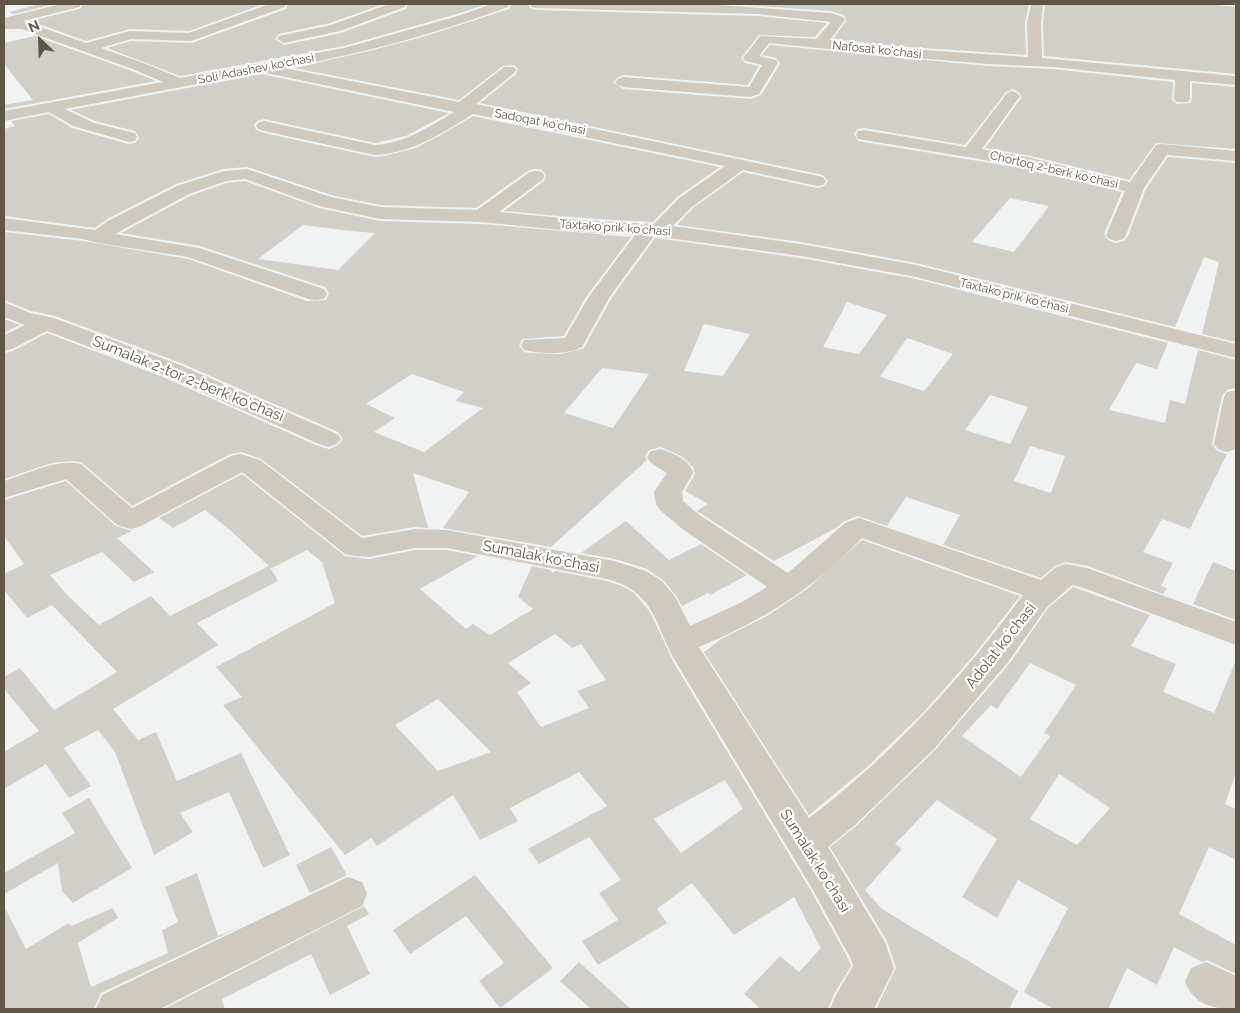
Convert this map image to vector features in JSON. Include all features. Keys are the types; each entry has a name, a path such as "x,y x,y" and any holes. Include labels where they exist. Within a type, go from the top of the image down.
{"street":[{"path":"4,24 75,4"},
{"path":"85,48 130,35 191,37 280,4"},
{"path":"284,39 335,28 400,4"},
{"name":"Soli Adashev ko'chasi","path":"4,116 334,54 463,19 503,4"},
{"name":"Nafosat koʻchasi","path":"536,4 669,9 758,9 831,17 838,20 836,25 820,43"},
{"path":"1035,63 1034,23 1037,4"},
{"path":"838,20 848,9"},
{"path":"4,24 20,25 152,70 180,84"},
{"path":"270,34 334,54"},
{"path":"623,82 750,92 754,91 771,64 750,58 764,40 769,38 820,43"},
{"name":"Nafosat koʻchasi","path":"820,43 895,52 1053,63 1236,81"},
{"name":"Sadoqat koʻchasi","path":"262,68 453,107 467,108 817,181"},
{"path":"264,126 374,150 388,150 414,140 467,108 509,70"},
{"path":"1182,99 1183,76"},
{"name":"Chortoq 2-berk koʻchasi","path":"972,152 1012,96"},
{"path":"52,107 65,118 76,123 129,137"},
{"name":"Chortoq 2-berk koʻchasi","path":"864,135 1027,162 1135,188"},
{"name":"Chortoq 2-berk koʻchasi","path":"1116,235 1135,188 1162,149 1236,156"},
{"path":"532,345 568,345 574,342 599,298 653,230 685,203 740,164"},
{"name":"Taxtakoʻprik koʻchasi","path":"98,237 115,225 183,190 224,176 240,174 254,176 326,202 380,213 481,216 581,226 653,230 801,250 916,271 1236,350"},
{"path":"481,216 536,176"},
{"path":"4,224 85,233 98,237 192,252 316,294"},
{"name":"Sumalak 2-tor 2-berk koʻchasi","path":"4,309 23,318 46,323 172,370 328,439"},
{"path":"4,344 46,323"},
{"path":"1227,444 1236,398"},
{"path":"660,457 680,473 668,492 670,504 691,522 788,587"},
{"name":"Sumalak koʻchasi","path":"4,490 66,470 72,470 127,520 131,520 218,473 244,462 355,547 365,548 412,539 438,538 627,574 643,582 664,601 680,642 719,710 805,843 871,955 874,969 851,1009"},
{"path":"680,642 738,618 788,587 820,563 855,529 863,527 937,556 1044,592"},
{"name":"Adolat koʻchasi","path":"805,843 842,814 922,739 997,654 1044,592 1066,574 1073,574 1236,634"},
{"path":"117,1009 348,894"}],"building":[{"path":"40,4 54,4 14,14 9,12"},
{"path":"83,4 264,4 189,31 130,29 86,41 30,21 80,9"},
{"path":"288,4 384,4 330,23 279,34 275,39 284,45 341,33 406,9 408,4 487,4 344,46 180,76 107,48 131,41 192,43 286,9"},
{"path":"511,4 528,4 531,9 536,10 757,16 827,23 815,37 759,35 741,58 745,63 759,66 748,85 623,75 613,82 623,89 751,99 761,95 780,64 776,58 762,55 770,45 988,66 1053,69 1173,82 1172,99 1176,104 1190,103 1192,99 1192,83 1236,87 1236,149 1156,143 1129,180 1027,155 985,148 1022,97 1013,89 1006,92 965,145 864,128 858,129 854,134 858,141 1027,169 1122,192 1104,234 1108,240 1115,243 1124,241 1128,236 1146,189 1168,157 1236,163 1236,342 1202,334 1219,262 1204,257 1175,327 916,263 801,242 677,225 693,208 743,172 817,188 823,187 828,181 823,175 480,103 516,74 518,69 514,65 503,66 459,100 294,68 426,36 509,9","holes":["1010,198 1049,206 1014,252 972,242"]},
{"path":"729,4 1029,4 1025,23 1026,55 895,46 833,39 846,21 844,15 831,11"},
{"path":"1045,4 1207,4 1236,7 1236,74 1044,56 1043,23"},
{"path":"35,36 156,81 4,109 4,105 33,100 4,64 4,43"},
{"path":"261,74 449,113 406,136 375,143 264,119 257,121 254,125 256,130 264,133 375,157 415,148 473,116 720,167 677,197 653,222 504,211 544,181 546,175 542,170 536,169 529,170 476,208 380,205 331,195 247,167 223,169 176,184 107,219 95,228 4,216 4,129 15,126 11,121 49,114 72,128 128,144 135,143 139,138 135,131 95,121 71,110"},
{"path":"245,181 319,208 380,221 481,224 631,237 586,297 564,336 522,339 519,346 524,352 561,354 584,348 611,299 655,238 801,258 916,279 1168,343 1157,369 1136,363 1109,410 1165,423 1170,400 1185,404 1198,350 1236,360 1236,388 1227,390 1222,396 1212,444 1217,451 1227,454 1190,529 1162,519 1143,552 1173,563 1161,586 1167,588 1163,594 1088,566 1066,562 1055,566 1041,578 943,545 960,515 906,497 887,526 858,516 844,521 836,528 774,561 697,511 708,504 685,491 695,474 693,467 681,456 661,447 649,450 645,456 647,460 551,547 443,528 469,492 413,473 428,528 415,527 362,536 261,459 241,452 230,454 132,506 81,462 52,463 4,479 4,353 13,351 47,333 163,377 318,446 329,449 338,445 343,439 338,432 181,363 55,316 31,311 4,300 4,232 83,241 188,259 307,301 326,300 329,293 325,287 200,246 121,233 190,196 226,183","holes":["303,225 375,233 338,270 258,259","847,302 887,315 859,354 823,347","704,324 750,334 723,376 684,371","907,338 953,354 924,391 880,377","602,368 649,374 613,428 564,413","412,374 464,392 455,401 483,408 424,452 374,432 395,418 366,404","990,395 1028,407 1010,444 965,430","1030,446 1065,456 1051,493 1014,481"]},
{"path":"4,319 20,325 4,333"},
{"path":"242,474 345,556 369,559 415,550 447,550 478,556 420,589 466,629 473,624 490,635 533,609 518,597 532,566 550,570 553,573 555,571 607,581 622,586 634,593 650,612 674,663 811,891 849,960 851,966 834,994 828,1009 761,1009 744,994 780,956 799,972 821,948 794,897 734,935 692,883 657,909 667,923 598,965 582,941 618,920 599,893 621,880 589,837 539,864 528,849 607,806 579,772 510,808 518,821 480,840 453,795 377,846 371,838 345,855 223,705 242,697 216,667 335,603 322,562 307,550 272,568 270,567 278,581 197,623 218,645 113,709 138,740 156,732 177,781 241,753 290,855 263,868 229,792 180,813 193,832 154,855 115,752 98,730 64,748 91,786 69,798 46,764 4,789 4,752 39,731 4,689 4,677 20,668 54,710 117,672 52,605 27,618 4,590 4,574 24,564 4,536 4,500 66,481 116,526 132,531 117,538 154,572 134,582 102,552 50,575 69,597 99,625 151,596 170,616 269,566 205,510 173,528 159,518","holes":["555,634 572,648 581,644 606,680 577,691 589,708 541,727 517,692 531,683 508,663","438,699 491,752 438,771 395,725","725,780 743,809 681,853 654,819"]},
{"path":"626,521 669,560 701,544 747,575 710,595 708,593 682,606 663,580 647,569 615,559 581,553"},
{"path":"862,540 1020,596 974,655 923,713 867,767 809,815 704,652 721,639 767,616 807,589"},
{"path":"1213,562 1236,571 1236,620 1193,604"},
{"path":"1073,587 1150,615 1131,646 1176,664 1163,692 1214,713 1236,660 1236,773 1225,804 1236,809 1236,860 1209,847 1179,914 1236,945 1236,974 1207,960 1202,962 1174,947 1157,985 1127,968 1108,1009 1053,1009 1024,992 1068,908 1018,880 997,918 962,897 997,839 937,800 895,844 902,849 865,890 882,909 1018,991 1009,1009 876,1009 896,968 887,941 830,847 856,826 935,750 1010,663 1048,608","holes":["1030,663 1076,685 1044,733 1050,736 1021,777 962,736 991,705 997,709","1059,774 1110,808 1077,845 1030,819"]},
{"path":"89,798 132,868 73,903 62,891 58,863 4,894 4,873 75,833 62,813"},
{"path":"331,847 347,875 310,893 296,865"},
{"path":"197,873 218,936 242,926 101,993 94,1009 4,1009 4,906 26,949 69,923 71,926 113,908 118,918 78,943 91,987 168,953 162,930 178,922 165,887"},
{"path":"475,875 553,968 500,1008 479,981 504,963 466,916 410,954 393,930"},
{"path":"364,906 369,914 347,926 370,974 330,995 311,954 222,999 225,1009 164,1009"},
{"path":"579,962 631,1009 591,1009 560,981"}]}
